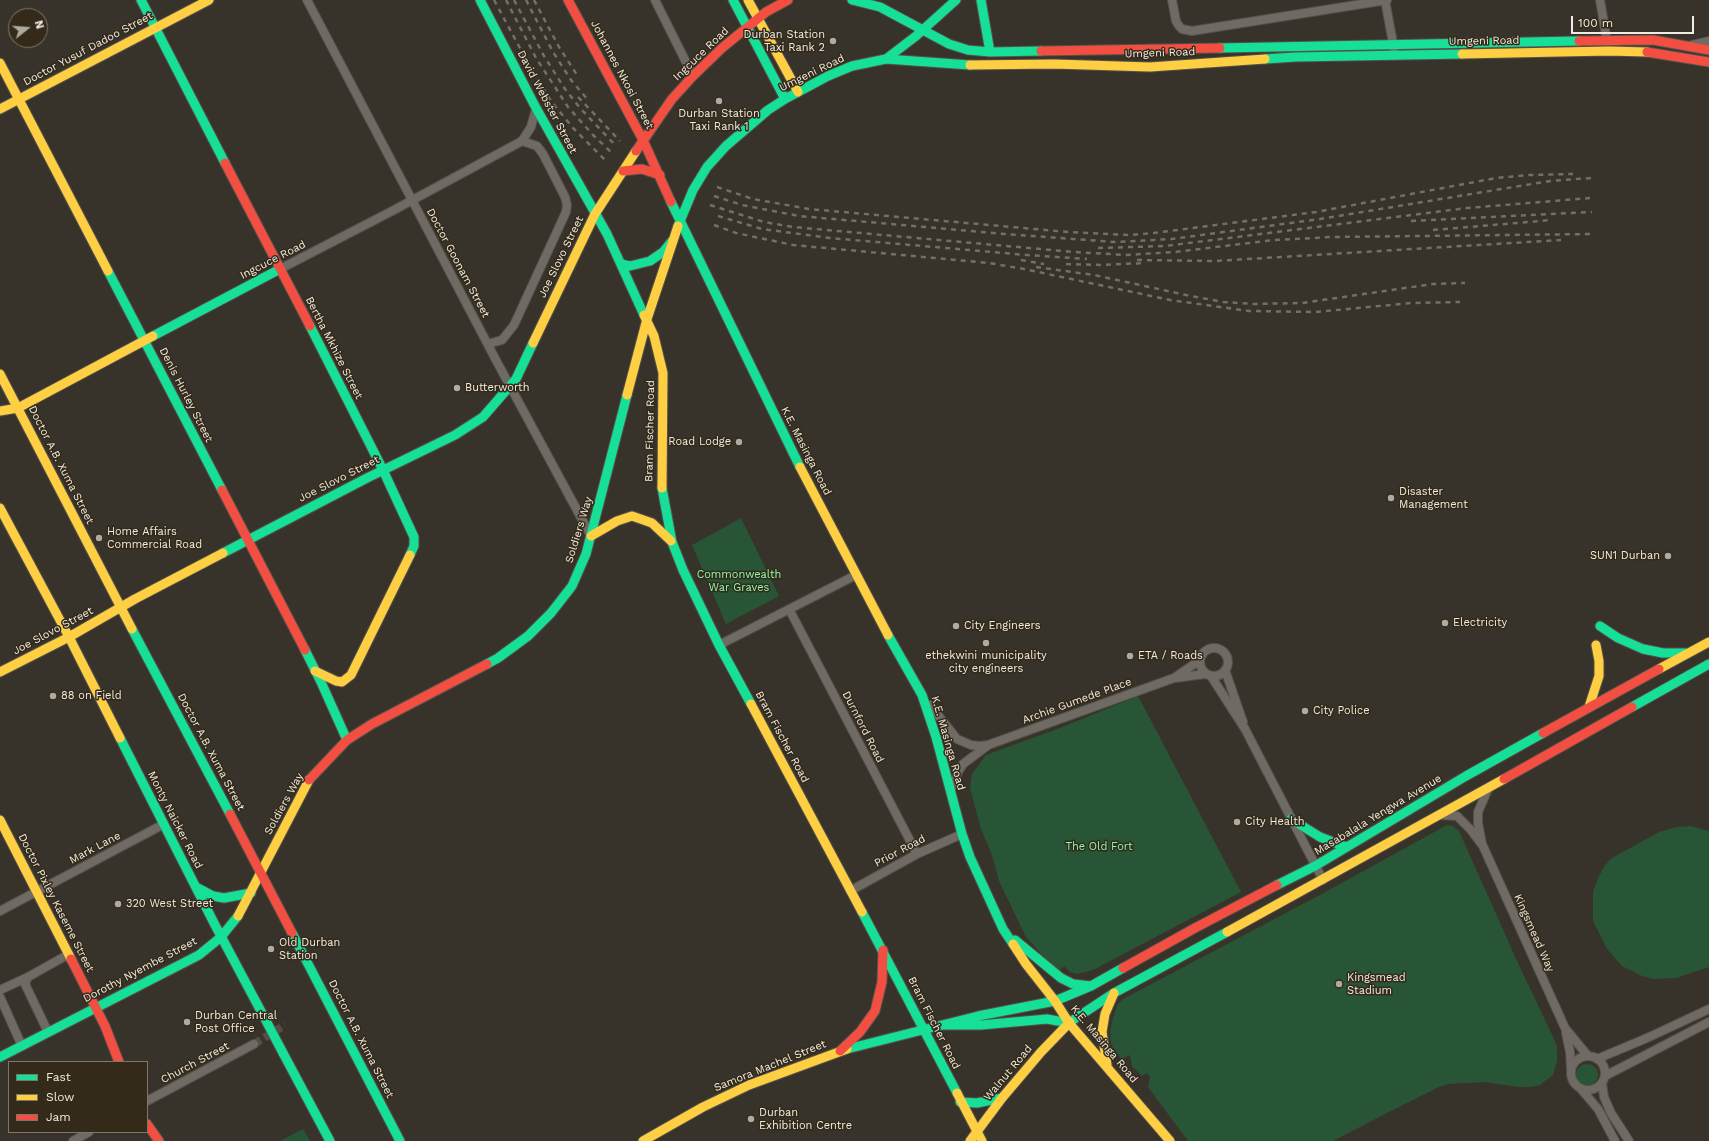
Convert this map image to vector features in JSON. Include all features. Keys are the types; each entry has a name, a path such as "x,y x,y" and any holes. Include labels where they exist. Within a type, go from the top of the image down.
{"main road":[{"name":"Bertha Mkhize Street","path":"141,0 383,470 414,537 414,546 351,675 342,682 336,681 315,671"},
{"name":"Doctor Yusuf Dadoo Street","path":"0,109 209,0"},
{"name":"David Webster Street","path":"480,0 536,108 595,214"},
{"name":"Johannes Nkosi Street","path":"568,0 643,140 660,175"},
{"path":"733,0 785,99"},
{"path":"748,0 798,92"},
{"name":"Ingcuce Road","path":"623,171 672,100 693,76 713,56 758,19 788,0"},
{"name":"Umgeni Road","path":"852,0 878,4 949,44 990,52 1150,50 1295,45 1654,40 1709,50"},
{"path":"886,59 923,30 956,0"},
{"path":"981,0 990,52"},
{"path":"1295,45 1295,57"},
{"path":"1331,45 1331,56"},
{"path":"1356,45 1356,55"},
{"path":"1150,50 1150,67"},
{"name":"Umgeni Road","path":"680,223 692,190 712,162 726,146 768,110 828,76 852,66 886,59 963,65 1054,64 1150,67 1295,57 1395,54 1633,51 1670,55 1709,62"},
{"name":"Denis Hurley Street","path":"0,63 248,540 315,671 347,740"},
{"path":"672,241 663,252 650,261 630,266 622,264 595,214 623,171 642,169 660,175 680,223"},
{"name":"Joe Slovo Street","path":"0,672 69,637 120,607 248,540 383,470 455,435 483,417 516,378 528,356 595,214"},
{"name":"Soldiers Way","path":"261,872 308,782 347,740 372,724 498,658 528,636 551,613 572,586 586,554 648,319 672,241 680,223"},
{"name":"K.E. Masinga Road","path":"680,223 812,492 922,694 936,737 962,834 978,877 1006,934 1026,964 1055,1001 1069,1023 1170,1141"},
{"name":"Bram Fischer Road","path":"622,264 648,319 654,336 663,373 664,393 661,485 672,542 683,570 719,645 821,833 850,891 883,950 924,1029 960,1102 982,1141"},
{"name":"Ingcuce Road","path":"0,412 18,408 280,269"},
{"name":"Doctor A.B. Xuma Street","path":"0,374 120,607 261,872 400,1141"},
{"name":"Monty Naicker Road","path":"0,508 3,522 69,637 221,937 330,1141"},
{"path":"591,536 617,521 632,516 652,523 672,542"},
{"path":"1600,626 1618,638 1643,649 1664,653 1688,653"},
{"name":"Masabalala Yengwa Avenue","path":"1055,1001 1090,986 1195,928 1315,866 1589,707 1709,642"},
{"path":"1589,707 1599,676 1599,661 1596,645"},
{"path":"942,1025 981,1025 1047,1019 1069,1023 1114,993 1323,880 1709,664"},
{"path":"1291,819 1320,837 1346,847"},
{"name":"Doctor Pixley Kaseme Street","path":"1,824 106,1026 119,1061"},
{"name":"Dorothy Nyembe Street","path":"0,1057 199,955 221,937 235,921 261,872"},
{"path":"196,887 213,896 224,898 251,893"},
{"path":"1006,934 1061,978 1073,984 1090,986"},
{"path":"840,1051 860,1032 875,1011 882,982 883,950"},
{"path":"1107,1066 1102,1032 1105,1014 1114,993"},
{"name":"Samora Machel Street","path":"643,1141 703,1107 749,1085 840,1051 924,1029 1055,1001"},
{"name":"Walnut Road","path":"970,1141 1002,1098 1041,1052 1069,1023"},
{"path":"960,1102 977,1103 1002,1098"},
{"path":"148,1125 159,1141"}],"street":[{"name":"Doctor Goonam Street","path":"307,0 510,386 591,536"},
{"path":"655,0 693,76"},
{"path":"1172,0 1176,21 1182,29 1192,31 1386,0 1395,54"},
{"path":"1600,0 1607,41"},
{"path":"1688,46 1709,42"},
{"path":"488,344 502,340 514,325 566,212 567,205 565,197 543,154 537,146 522,141 531,128 536,108"},
{"name":"Ingcuce Road","path":"280,269 522,141"},
{"path":"719,645 856,575"},
{"name":"Durnford Road","path":"789,609 917,854"},
{"path":"1208,675 1219,675 1225,670 1228,664 1227,657 1220,649 1208,649 1201,656 1201,668 1208,675 1245,729 1323,880"},
{"name":"Archie Gumede Place","path":"1174,678 1200,660"},
{"path":"1225,670 1245,729"},
{"name":"Archie Gumede Place","path":"922,694 957,739 971,745 979,746 988,745 1174,678 1208,675"},
{"name":"Archie Gumede Place","path":"951,795 953,782 963,764 988,745"},
{"name":"Kingsmead Way","path":"1489,787 1478,812 1478,823 1483,846 1565,1028 1570,1052 1571,1070"},
{"name":"Kingsmead Way","path":"1439,815 1457,816 1471,830 1483,846"},
{"name":"Mark Lane","path":"0,911 164,824"},
{"name":"Prior Road","path":"850,891 917,854 962,834"},
{"path":"0,990 28,977 69,954"},
{"path":"28,977 25,984 48,1032"},
{"path":"0,997 22,1046"},
{"path":"1597,1059 1647,1038 1709,1009"},
{"path":"1580,1089 1593,1090 1603,1080 1709,1022"},
{"name":"Kingsmead Way","path":"1565,1028 1588,1056"},
{"name":"Church Street","path":"148,1101 254,1044"},
{"path":"1615,1141 1601,1113 1574,1083 1571,1070 1575,1062 1579,1059 1588,1056 1597,1059 1603,1066 1604,1097 1611,1113 1629,1141"},
{"path":"72,1141 87,1133"}],"green space":[{"name":"Commonwealth War Graves","path":"741,518 779,596 726,624 692,545"},
{"name":"The Old Fort","path":"1138,696 1241,892 1093,970 1077,974 1070,972 1064,966 1057,972 1026,937 999,881 992,855 981,829 970,788 972,774 986,755 1060,728"},
{"name":"Kingsmead Stadium","path":"1447,825 1453,826 1459,831 1517,961 1554,1039 1557,1047 1557,1061 1553,1075 1540,1085 1532,1087 1518,1087 1485,1082 1449,1084 1439,1087 1333,1141 1188,1141 1148,1087 1150,1077 1147,1073 1142,1076 1132,1066 1130,1055 1121,1059 1113,1048 1110,1032 1117,1005 1123,999 1318,896"},
{"path":"1691,826 1709,831 1709,967 1676,978 1653,979 1642,976 1622,966 1607,949 1593,921 1593,892 1605,865 1612,858 1659,832 1677,827"},
{"path":"1583,1064 1591,1064 1598,1071 1598,1079 1591,1086 1583,1086 1576,1079 1576,1071"},
{"path":"303,1129 310,1141 280,1141"}],"tunnel":[{"path":"254,1044 285,1025"}],"railway":[{"path":"494,0 528,63 551,101 573,128 606,161"},
{"path":"506,0 536,58 568,107 593,135 612,153"},
{"path":"514,0 544,56 565,89 580,108 616,146"},
{"path":"526,0 553,52 571,80 588,100"},
{"path":"534,0 559,47 579,78"},
{"path":"578,97 620,141"},
{"path":"717,187 753,199 809,209 1068,232 1129,235 1316,212 1496,178 1529,175 1573,174"},
{"path":"714,196 742,205 799,216 1115,242 1172,239 1320,219 1550,181 1591,178"},
{"path":"1098,248 1165,246 1467,208 1590,198"},
{"path":"710,205 764,222 793,227 1074,252 1126,255 1175,252 1274,240 1332,237 1593,234"},
{"path":"1411,221 1592,212"},
{"path":"718,216 762,229 830,238 1087,259"},
{"path":"1433,230 1552,220"},
{"path":"714,225 736,233 793,245 989,263 1170,300 1249,311 1316,312 1411,303 1460,302"},
{"path":"1137,260 1215,261 1561,240"},
{"path":"1021,260 1044,264"},
{"path":"1066,264 1102,265 1144,263"},
{"path":"1036,267 1094,275 1223,302 1254,304 1302,303 1433,284 1465,283"}],"traffic: fast":[{"path":"141,0 225,163"},
{"path":"480,0 536,108 607,234 644,315"},
{"path":"733,0 785,99"},
{"path":"852,0 880,7 949,44 968,50 990,52 1041,51"},
{"path":"886,59 916,36 956,0"},
{"path":"981,0 990,52"},
{"path":"1220,48 1579,41"},
{"path":"1265,59 1295,57 1462,54"},
{"path":"678,226 693,190 707,167 726,146 768,110 785,99 828,76 852,66 886,59 970,65"},
{"path":"671,202 800,467"},
{"path":"621,264 630,266 650,261 663,252 672,241"},
{"path":"153,336 280,269"},
{"path":"108,271 222,490"},
{"path":"310,326 383,470 414,537 414,546 410,555"},
{"path":"223,553 367,478 455,435 483,417 516,379 533,343"},
{"path":"487,664 498,658 528,636 551,613 572,586 586,554 627,395"},
{"path":"662,488 672,542 683,570 719,645 751,704"},
{"path":"1600,626 1618,638 1643,649 1663,653 1685,653"},
{"path":"132,629 230,814"},
{"path":"888,635 922,695 936,737 962,834 970,857 1003,929 1013,944"},
{"path":"305,650 347,740"},
{"path":"1632,707 1709,664"},
{"path":"1277,885 1315,866 1466,776 1543,733"},
{"path":"120,738 215,925 263,1015"},
{"path":"1291,819 1320,837 1346,847"},
{"path":"196,887 213,896 224,898 251,893"},
{"path":"862,912 957,1093"},
{"path":"0,1057 199,955 221,937 238,916"},
{"path":"1070,1022 1114,993 1227,932"},
{"path":"292,933 400,1141"},
{"path":"1015,940 1061,978 1073,984 1091,986"},
{"path":"847,1049 978,1016 1055,1001 1091,986 1123,968"},
{"path":"263,1015 283,1053"},
{"path":"942,1025 981,1025 1047,1019 1069,1023"},
{"path":"283,1053 330,1141"},
{"path":"960,1102 977,1103 1002,1098"}],"traffic: slow":[{"path":"0,109 209,0"},
{"path":"748,0 798,92"},
{"path":"1462,54 1609,51 1647,52"},
{"path":"970,65 1054,64 1150,67 1265,59"},
{"path":"0,63 108,271"},
{"path":"533,343 595,214 636,151"},
{"path":"627,395 647,319 678,226"},
{"path":"644,315 654,336 663,373 662,488"},
{"path":"0,411 18,408 153,336"},
{"path":"0,374 132,629"},
{"path":"800,467 888,635"},
{"path":"0,508 69,637 120,738"},
{"path":"591,536 617,521 632,516 652,523 671,541"},
{"path":"0,672 69,637 135,599 223,553"},
{"path":"315,671 336,681 342,682 351,675 410,555"},
{"path":"1659,669 1709,642"},
{"path":"1589,707 1599,676 1599,661 1596,645"},
{"path":"751,704 862,912"},
{"path":"1227,932 1504,779"},
{"path":"238,916 309,780"},
{"path":"0,820 71,959"},
{"path":"1013,944 1026,964 1055,1001 1069,1023 1170,1141"},
{"path":"1107,1065 1102,1032 1105,1014 1114,993"},
{"path":"970,1141 1002,1098 1041,1052 1070,1022"},
{"path":"643,1141 703,1107 749,1085 847,1049"},
{"path":"957,1093 982,1141"}],"traffic: jam":[{"path":"568,0 643,140 671,202"},
{"path":"636,151 672,99 693,76 722,48 766,12 788,0"},
{"path":"1579,41 1653,40 1709,50"},
{"path":"1041,51 1220,48"},
{"path":"1647,52 1709,62"},
{"path":"225,163 310,326"},
{"path":"623,171 642,169 660,175"},
{"path":"222,490 305,650"},
{"path":"309,780 347,740 372,724 487,664"},
{"path":"1543,733 1659,669"},
{"path":"1504,779 1632,707"},
{"path":"230,814 292,933"},
{"path":"1123,968 1277,885"},
{"path":"840,1051 860,1032 875,1011 882,982 883,950"},
{"path":"71,959 105,1026 119,1061"},
{"path":"148,1125 159,1141"}],"place":[{"name":"Durban Station Taxi Rank 2","path":"833,41"},
{"name":"Durban Station Taxi Rank 1","path":"719,101"},
{"name":"Butterworth","path":"457,388"},
{"name":"Road Lodge","path":"739,442"},
{"name":"Disaster Management","path":"1391,498"},
{"name":"Home Affairs Commercial Road","path":"99,538"},
{"name":"SUN1 Durban","path":"1668,556"},
{"name":"Electricity","path":"1445,623"},
{"name":"City Engineers","path":"956,626"},
{"name":"ethekwini municipality city engineers","path":"986,643"},
{"name":"ETA / Roads","path":"1130,656"},
{"name":"88 on Field","path":"53,696"},
{"name":"City Police","path":"1305,711"},
{"name":"City Health","path":"1237,822"},
{"name":"320 West Street","path":"118,904"},
{"name":"Old Durban Station","path":"271,949"},
{"name":"Kingsmead Stadium","path":"1339,984"},
{"name":"Durban Central Post Office","path":"187,1022"},
{"name":"Durban Exhibition Centre","path":"751,1119"}]}
